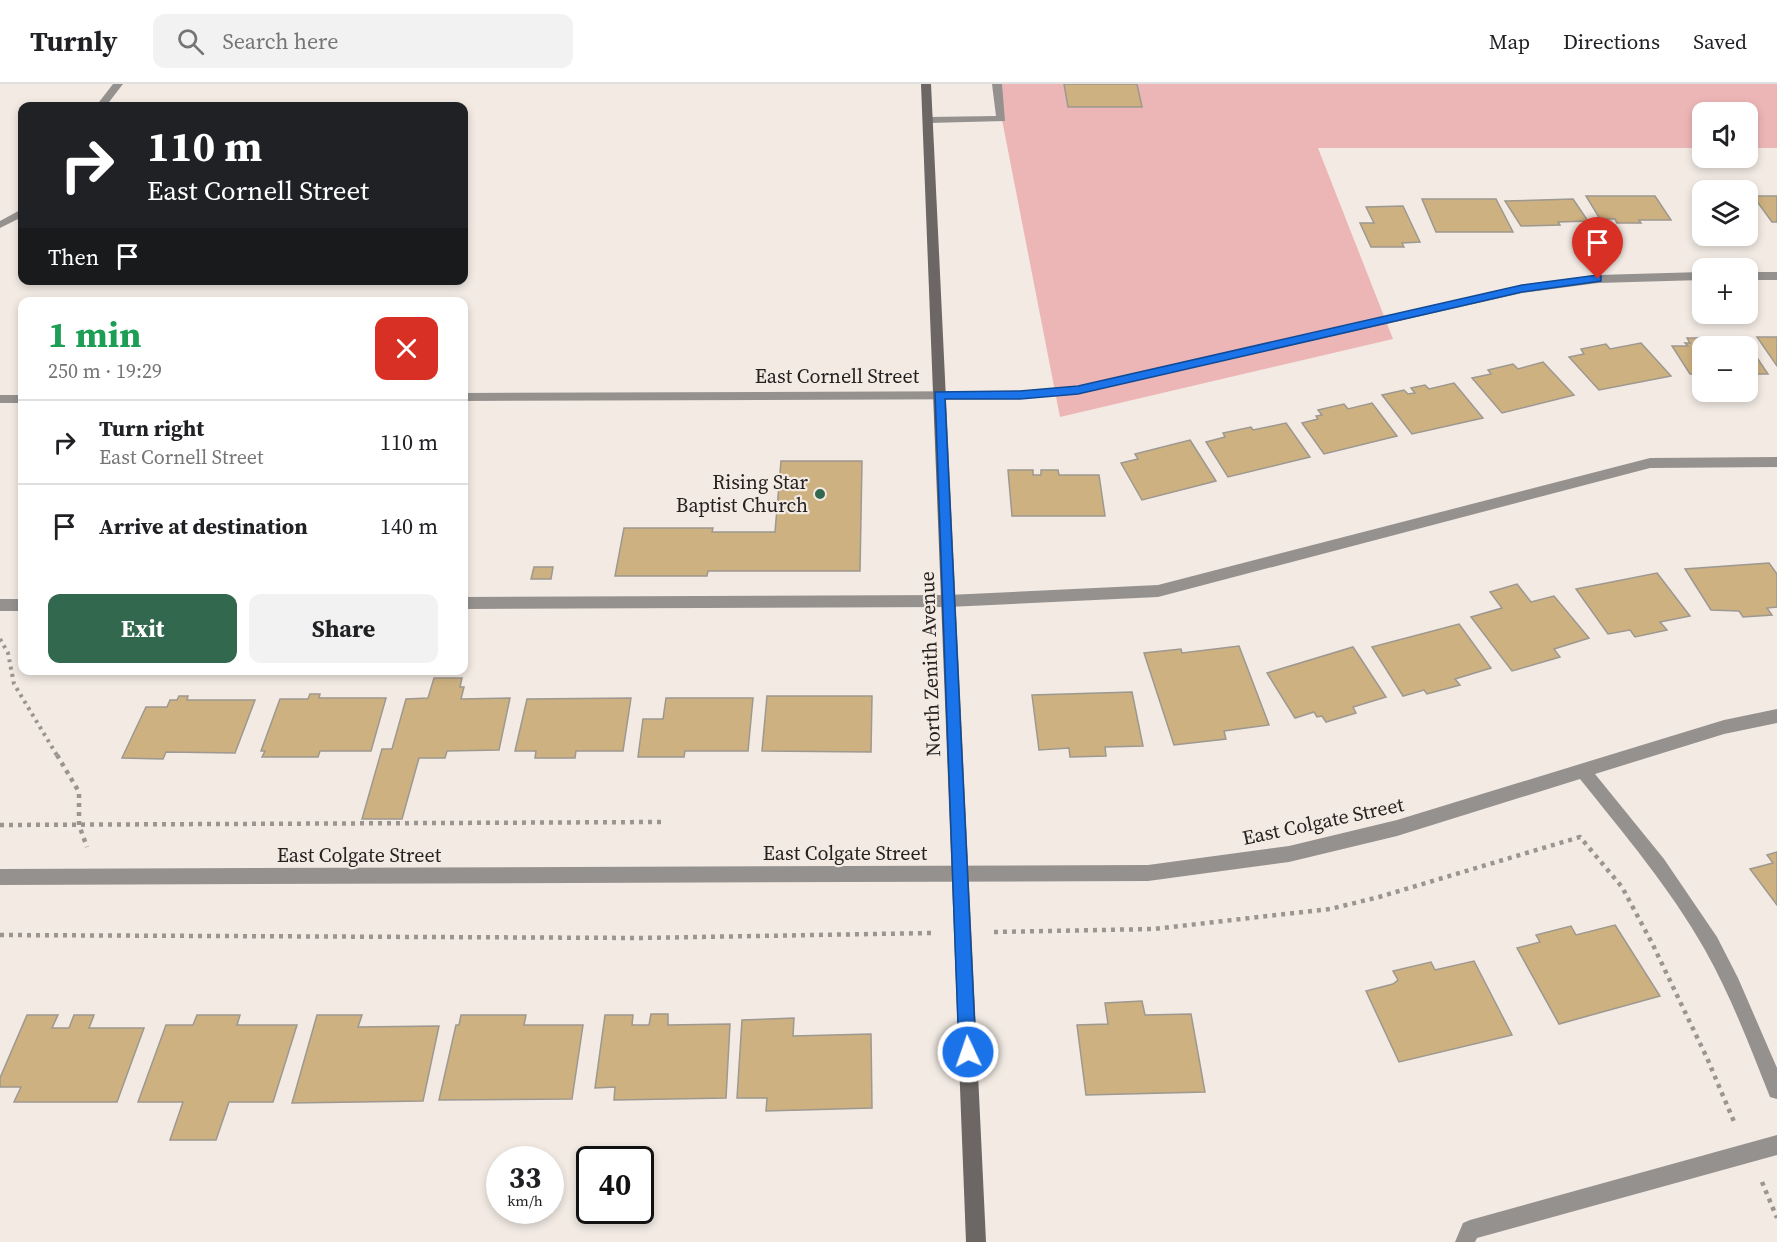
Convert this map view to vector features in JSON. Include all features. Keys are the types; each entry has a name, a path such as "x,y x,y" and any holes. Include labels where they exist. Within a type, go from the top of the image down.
{"street":[{"path":"104,102 118,84"},
{"name":"North Zenith Avenue","path":"926,84 976,1242"},
{"path":"928,120 1001,119 997,84"},
{"path":"0,225 18,216"},
{"name":"East Cornell Street","path":"468,397 1020,395 1078,390 1522,289 1598,279 1692,276"},
{"path":"1758,276 1777,276"},
{"path":"0,399 18,399"},
{"path":"468,603 948,601 1158,591 1650,463 1777,462"},
{"path":"0,605 18,605"},
{"name":"East Colgate Street","path":"0,877 1148,873 1289,854 1397,828 1724,727 1777,716"},
{"path":"1583,771 1656,860 1700,925 1740,1001 1777,1090"},
{"path":"1465,1242 1470,1230 1777,1145"}],"path":[{"path":"0,639 8,653 14,684 79,792 79,825 98,876"},
{"path":"0,825 661,822"},
{"path":"0,935 639,938 1153,929 1330,909 1379,897 1580,837 1622,887 1652,943 1707,1058 1731,1117 1750,1152 1777,1218"}],"shaded area":[{"path":"995,84 1777,84 1777,148 1758,148 1758,102 1692,102 1692,148 1318,148 1393,339 1060,417"}],"building":[{"path":"1064,84 1137,84 1142,107 1068,107"},
{"path":"1586,196 1655,196 1671,220 1617,223 1615,219 1600,219"},
{"path":"1758,196 1777,196 1777,222 1772,222 1758,203"},
{"path":"1422,199 1496,199 1513,232 1436,232"},
{"path":"1573,199 1588,221 1558,222 1560,225 1521,226 1505,201"},
{"path":"1403,206 1420,242 1402,243 1404,247 1371,247 1360,223 1374,223 1366,207"},
{"path":"1758,337 1777,337 1777,366 1758,338"},
{"path":"1687,338 1692,338 1692,374 1672,346 1688,346 1685,343 1690,343"},
{"path":"1641,343 1671,376 1599,390 1569,357 1584,354 1581,349 1606,344 1610,349"},
{"path":"1758,359 1768,374 1758,374"},
{"path":"1543,362 1574,395 1502,413 1472,378 1491,374 1488,370 1513,364 1518,369"},
{"path":"1454,383 1483,418 1412,434 1382,395 1404,390 1408,394 1415,393 1411,388 1425,385 1429,389"},
{"path":"1372,403 1397,436 1324,454 1302,423 1318,419 1316,416 1322,415 1318,410 1344,404 1348,409"},
{"path":"1286,423 1310,457 1228,477 1206,442 1225,437 1223,433"},
{"path":"1190,440 1216,481 1142,500 1121,463 1138,459 1135,454"},
{"name":"Rising Star Baptist Church","path":"781,461 862,461 860,571 708,571 707,576 615,576 624,528 713,528 712,532 775,532"},
{"path":"1008,470 1033,470 1033,475 1041,475 1041,470 1058,470 1059,475 1099,475 1105,516 1012,516"},
{"path":"1769,563 1777,574 1777,607 1767,608 1772,615 1743,617 1739,611 1711,610 1685,569"},
{"path":"534,567 553,567 551,579 531,579"},
{"path":"1657,573 1690,616 1660,622 1667,630 1635,637 1630,630 1608,634 1576,589"},
{"path":"1517,584 1531,602 1554,596 1589,638 1554,649 1560,657 1512,671 1471,617 1502,608 1490,592"},
{"path":"1459,624 1491,668 1455,679 1460,685 1427,694 1424,690 1403,696 1372,647"},
{"path":"1239,646 1269,725 1224,731 1226,739 1174,745 1144,653 1181,649 1182,653"},
{"path":"1353,647 1386,697 1353,707 1356,713 1326,722 1322,716 1317,717 1314,712 1295,718 1267,673"},
{"path":"434,678 462,678 460,687 464,687 461,699 510,698 499,750 447,751 445,758 419,758 402,819 362,819 382,749 392,749 406,699 428,698"},
{"path":"1132,692 1143,746 1105,747 1106,756 1070,757 1069,748 1039,750 1032,695"},
{"path":"310,694 320,694 319,698 386,698 371,751 320,751 318,757 262,757 265,751 261,751 280,699 308,699"},
{"path":"179,696 188,696 187,700 255,700 235,753 166,752 163,759 122,758 146,707 167,707 170,700 177,700"},
{"path":"767,696 872,696 871,752 762,751"},
{"path":"631,698 623,751 576,751 575,758 535,758 536,751 515,751 527,699"},
{"path":"666,698 753,698 748,751 685,751 684,757 638,757 643,719 663,719"},
{"path":"1777,852 1777,905 1750,869 1773,863 1767,855"},
{"path":"1615,925 1660,996 1559,1024 1517,948 1540,942 1536,935 1571,926 1576,935"},
{"path":"1474,961 1512,1035 1399,1062 1366,991 1393,984 1398,980 1393,971 1431,962 1435,970"},
{"path":"1142,1001 1145,1015 1191,1014 1205,1092 1086,1095 1077,1025 1108,1024 1105,1003"},
{"path":"651,1014 668,1014 668,1025 730,1024 726,1098 614,1100 615,1087 595,1088 605,1015 633,1015 632,1025 649,1025"},
{"path":"27,1015 58,1015 52,1028 69,1028 74,1015 94,1015 89,1028 144,1028 117,1102 14,1102 21,1087 0,1087 0,1078"},
{"path":"197,1015 240,1015 237,1025 297,1025 273,1102 229,1102 216,1140 170,1140 183,1102 138,1102 166,1025 193,1025"},
{"path":"317,1015 362,1015 358,1027 439,1026 423,1101 292,1103"},
{"path":"461,1015 526,1015 524,1025 583,1025 572,1099 439,1100 456,1025 459,1025"},
{"path":"794,1018 793,1036 871,1034 872,1108 766,1111 767,1098 737,1098 742,1020"}],"place":[{"name":"Rising Star Baptist Church","path":"820,494"}],"route":[{"path":"968,1052 939,395 1020,395 1078,390 1522,289 1598,279"}]}
